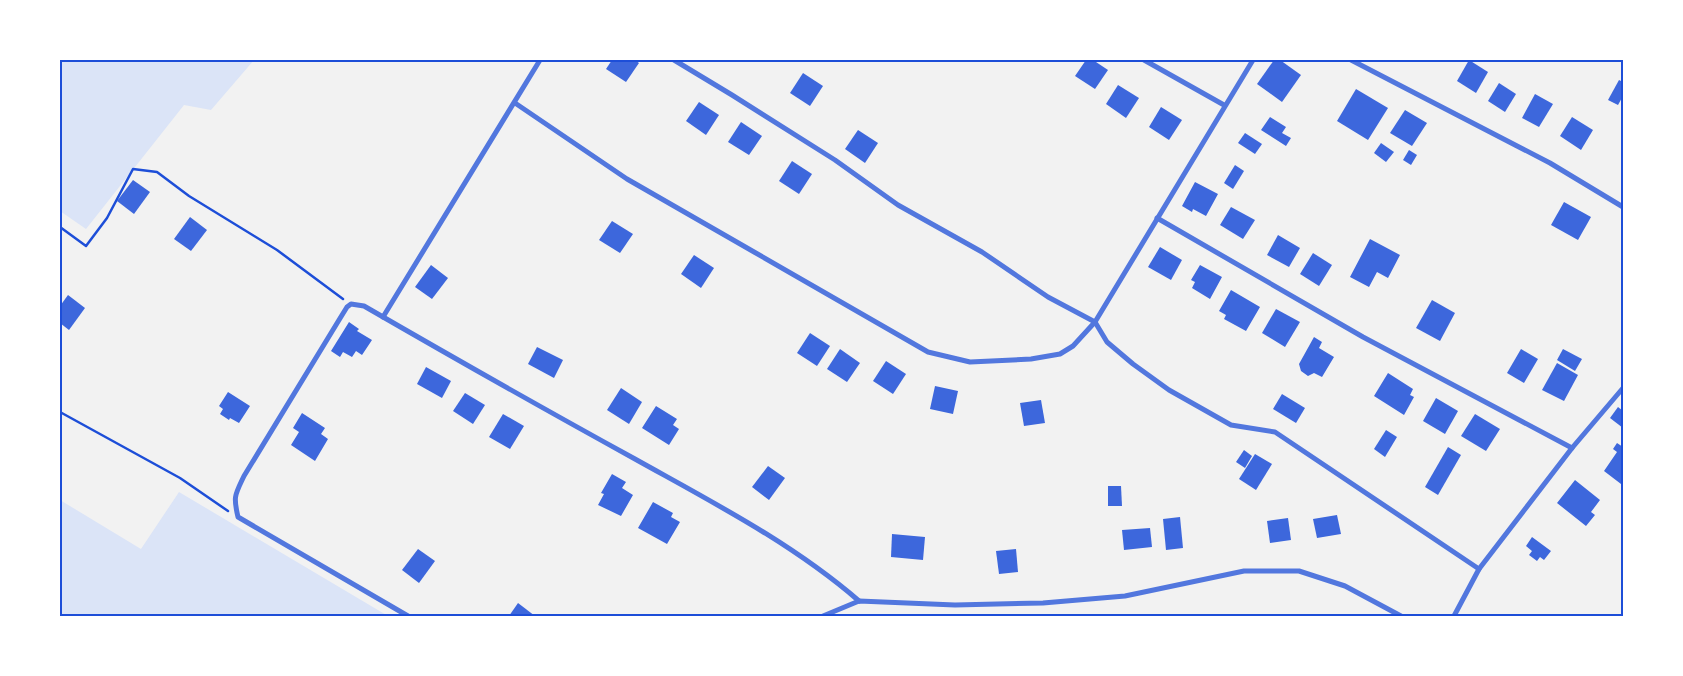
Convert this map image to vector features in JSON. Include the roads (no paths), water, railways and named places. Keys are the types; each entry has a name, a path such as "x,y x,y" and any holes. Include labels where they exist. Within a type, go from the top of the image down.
{"street":[{"path":"383,317 540,60"},
{"path":"674,60 732,94 827,155 898,205 982,252 1048,297 1095,322 1106,342 1169,390 1232,425 1275,432 1479,569"},
{"path":"1144,60 1224,105"},
{"path":"515,103 627,179 928,352 970,362 1032,358 1060,354 1073,346 1095,322 1224,105 1253,60"},
{"path":"1351,60 1550,163 1623,207"},
{"path":"1157,218 1364,337 1572,448"},
{"path":"408,616 238,517 234,502 234,494 244,476 350,304 364,306 771,536 839,584 859,601"},
{"path":"1454,616 1479,569 1572,448 1623,388"},
{"path":"823,616 859,601 955,605 1043,602 1125,596 1244,571 1299,571 1345,586 1401,616"}]}
